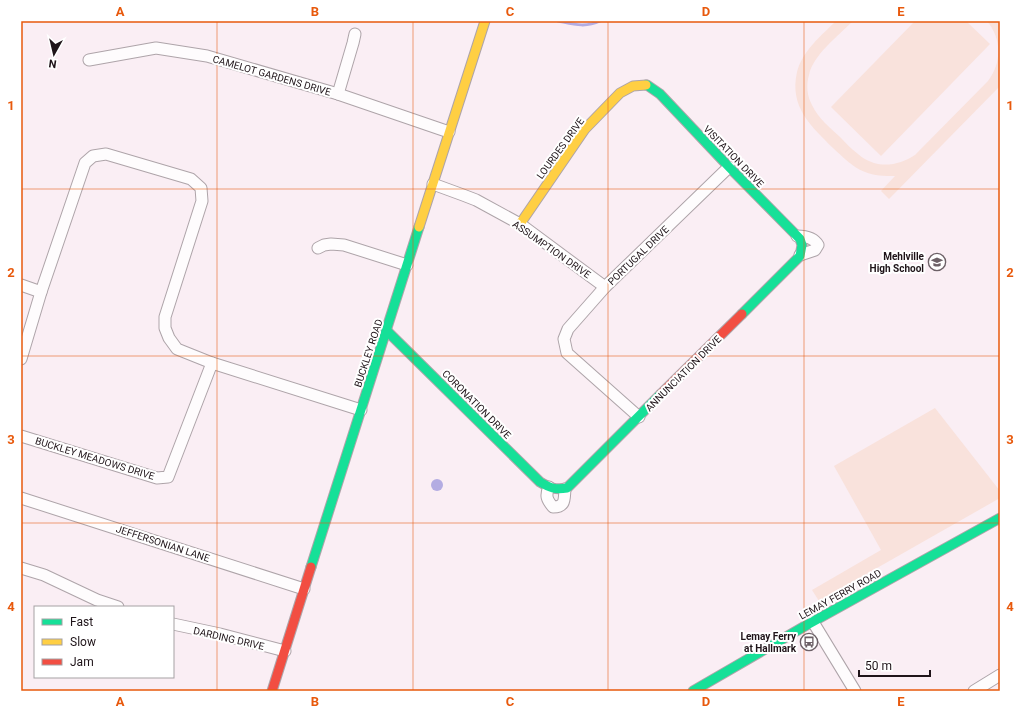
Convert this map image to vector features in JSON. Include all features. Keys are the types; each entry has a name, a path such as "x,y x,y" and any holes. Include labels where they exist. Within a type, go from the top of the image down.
{"street":[{"name":"BUCKLEY ROAD","path":"272,691 485,21"},
{"path":"338,94 355,34"},
{"name":"CAMELOT GARDENS DRIVE","path":"89,60 156,48 206,56 338,94 449,132"},
{"name":"VISITATION DRIVE","path":"647,85 660,94 729,167 800,246"},
{"name":"LOURDES DRIVE","path":"520,224 585,129 620,93 633,86 647,85"},
{"path":"21,359 41,292 85,163 93,156 106,154 191,179 201,188 202,201 165,317 169,338 177,348 212,363 361,410"},
{"name":"PORTUGAL DRIVE","path":"639,417 567,353 564,339 568,329 605,287 729,167"},
{"name":"ASSUMPTION DRIVE","path":"433,184 476,200 520,224 605,287"},
{"path":"318,248 331,244 344,245 407,265"},
{"name":"ANNUNCIATION DRIVE","path":"557,489 567,488 639,417 800,246"},
{"path":"21,285 41,292"},
{"name":"CORONATION DRIVE","path":"386,330 540,482 557,489"},
{"name":"BUCKLEY MEADOWS DRIVE","path":"21,436 157,478 168,477 212,363"},
{"name":"JEFFERSONIAN LANE","path":"21,498 304,589"},
{"name":"LEMAY FERRY ROAD","path":"693,691 813,622 1000,518"},
{"path":"21,568 44,575 97,600 115,606"},
{"path":"813,622 855,691"},
{"name":"DARDING DRIVE","path":"174,624 220,634 285,651"},
{"path":"974,691 1000,676"}],"shaded area":[{"path":"836,21 853,21 815,60 808,79 810,102 828,126 861,157 874,163 885,165 906,160 915,155 988,81 996,67 998,59 998,43 992,28 987,21 1000,21 1000,86 889,199 881,191 895,176 883,176 868,173 852,165 810,124 799,106 796,96 795,84 800,64 813,44"},
{"path":"915,21 966,21 990,44 881,156 831,107"},
{"path":"935,408 1000,491 1000,498 819,601 812,590 881,550 834,466"},
{"path":"437,479 441,481 443,485 441,489 437,491 433,489 431,485 433,481"}],"waterway":[{"path":"558,21 584,25 600,21"}],"traffic: fast":[{"path":"646,85 660,94 800,239 802,245 800,256 742,314"},
{"path":"311,567 419,227"},
{"path":"387,331 540,482 553,488 567,488 661,394"},
{"path":"693,691 805,626 1000,518"}],"traffic: slow":[{"path":"419,227 485,21"},
{"path":"520,224 585,129 620,93 633,86 646,85"}],"traffic: jam":[{"path":"661,394 742,314"},
{"path":"272,691 311,567"}],"place":[{"name":"Mehlville High School","path":"937,262"},
{"name":"Lemay Ferry at Hallmark","path":"809,642"}]}
